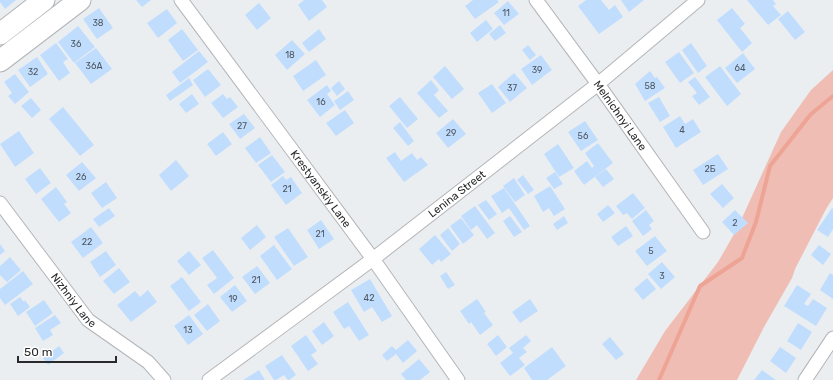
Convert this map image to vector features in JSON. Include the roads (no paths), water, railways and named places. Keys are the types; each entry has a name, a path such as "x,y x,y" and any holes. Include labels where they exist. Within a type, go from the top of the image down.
{"main road":[{"path":"0,34 44,0"},
{"path":"0,60 80,0"}],"street":[{"name":"Krestyanskiy Lane","path":"181,0 372,259 458,380"},
{"name":"Melnichnyi Lane","path":"536,0 598,84 703,232"},
{"name":"Lenina Street","path":"210,380 372,259 598,84 698,0"},
{"name":"Nizhniy Lane","path":"0,202 88,320 148,362 164,380"},
{"path":"805,380 833,338"}],"waterway":[{"path":"659,380 700,286 742,258 756,222 770,166 811,114 833,96"}]}
